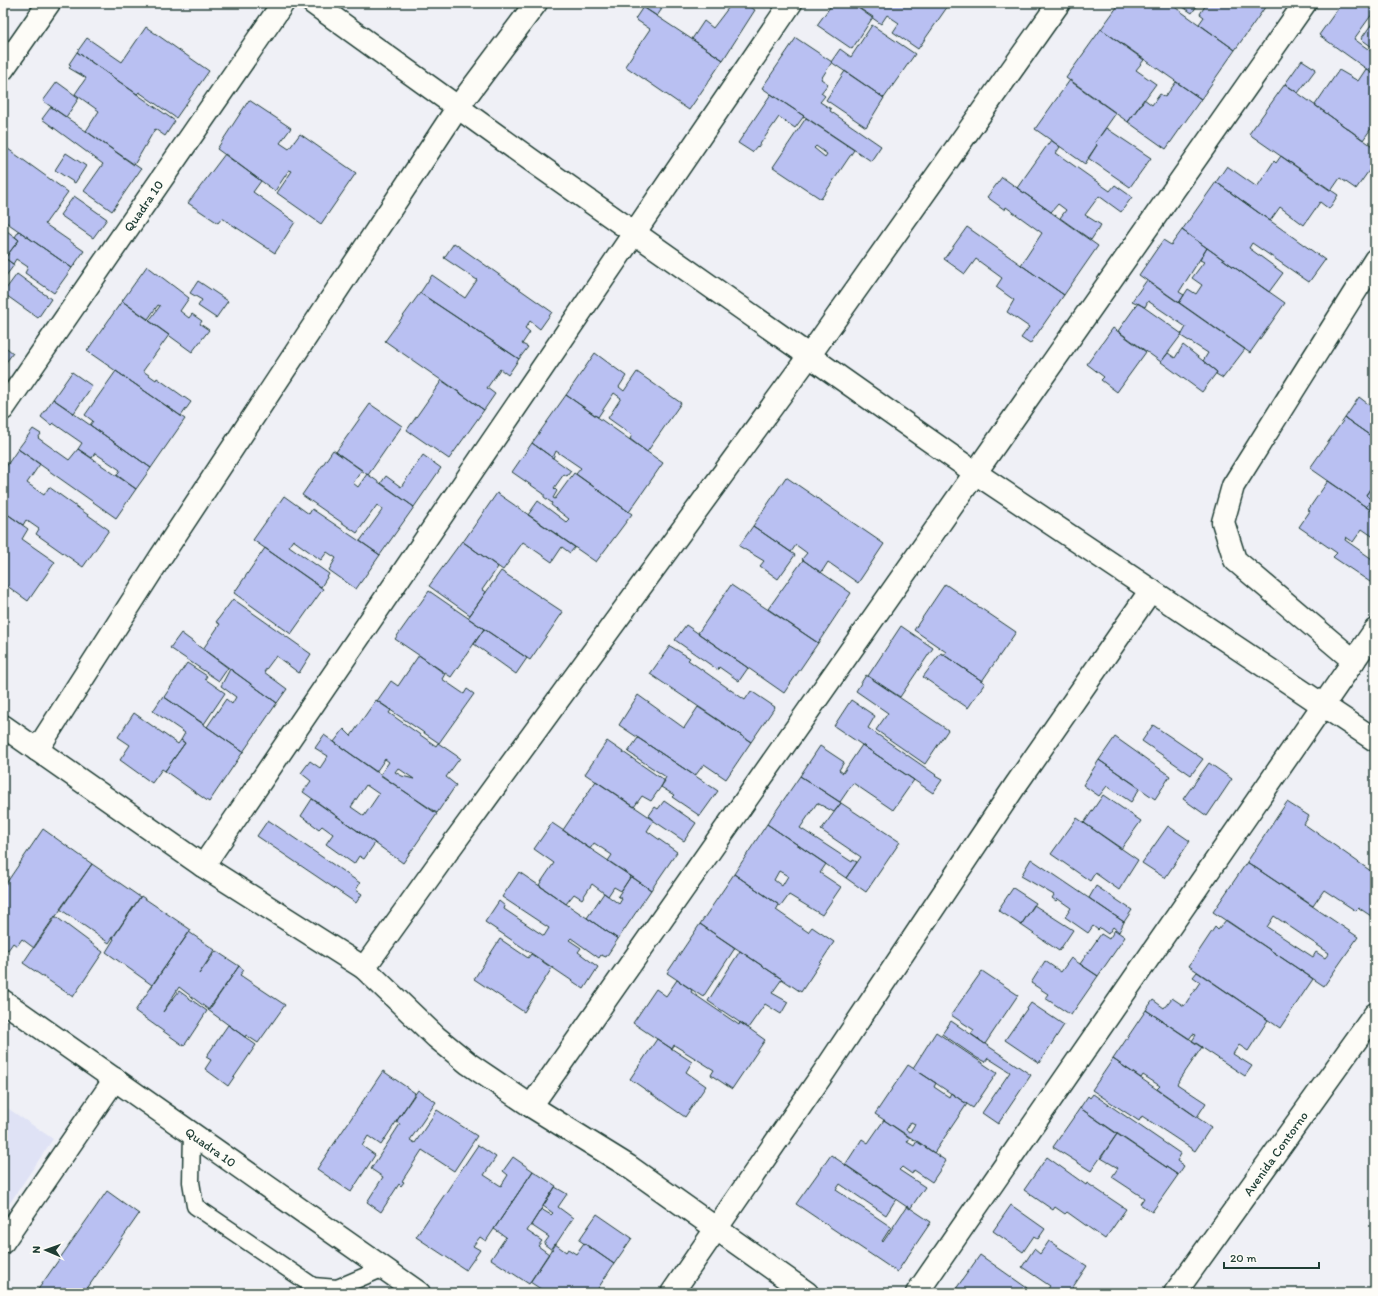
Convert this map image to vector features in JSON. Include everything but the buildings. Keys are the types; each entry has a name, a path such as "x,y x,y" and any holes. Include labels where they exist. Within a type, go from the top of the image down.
{"street":[{"path":"3,69 49,3"},
{"name":"Quadra 10","path":"3,409 283,3"},
{"path":"313,3 634,233 976,474 1375,740"},
{"path":"37,750 160,558 458,107 536,3"},
{"path":"202,866 791,3"},
{"path":"364,968 459,835 809,356 1059,3"},
{"path":"531,1106 976,474 1305,3"},
{"path":"1354,661 1235,560 1223,522 1233,486 1375,260"},
{"path":"672,1293 828,1066 1007,798 1151,590"},
{"path":"917,1293 1375,630"},
{"path":"3,726 202,866 364,968 436,1037 469,1064 531,1106 628,1166 807,1293"},
{"name":"Quadra 10","path":"3,1001 192,1132 419,1293"},
{"name":"Avenida Contorno","path":"1175,1293 1375,1014"},
{"path":"3,1242 115,1079"}],"lane":[{"path":"192,1132 191,1182 195,1206 313,1286 337,1288 384,1268"}],"shaded area":[{"path":"3,1105 53,1139 3,1213"}]}
